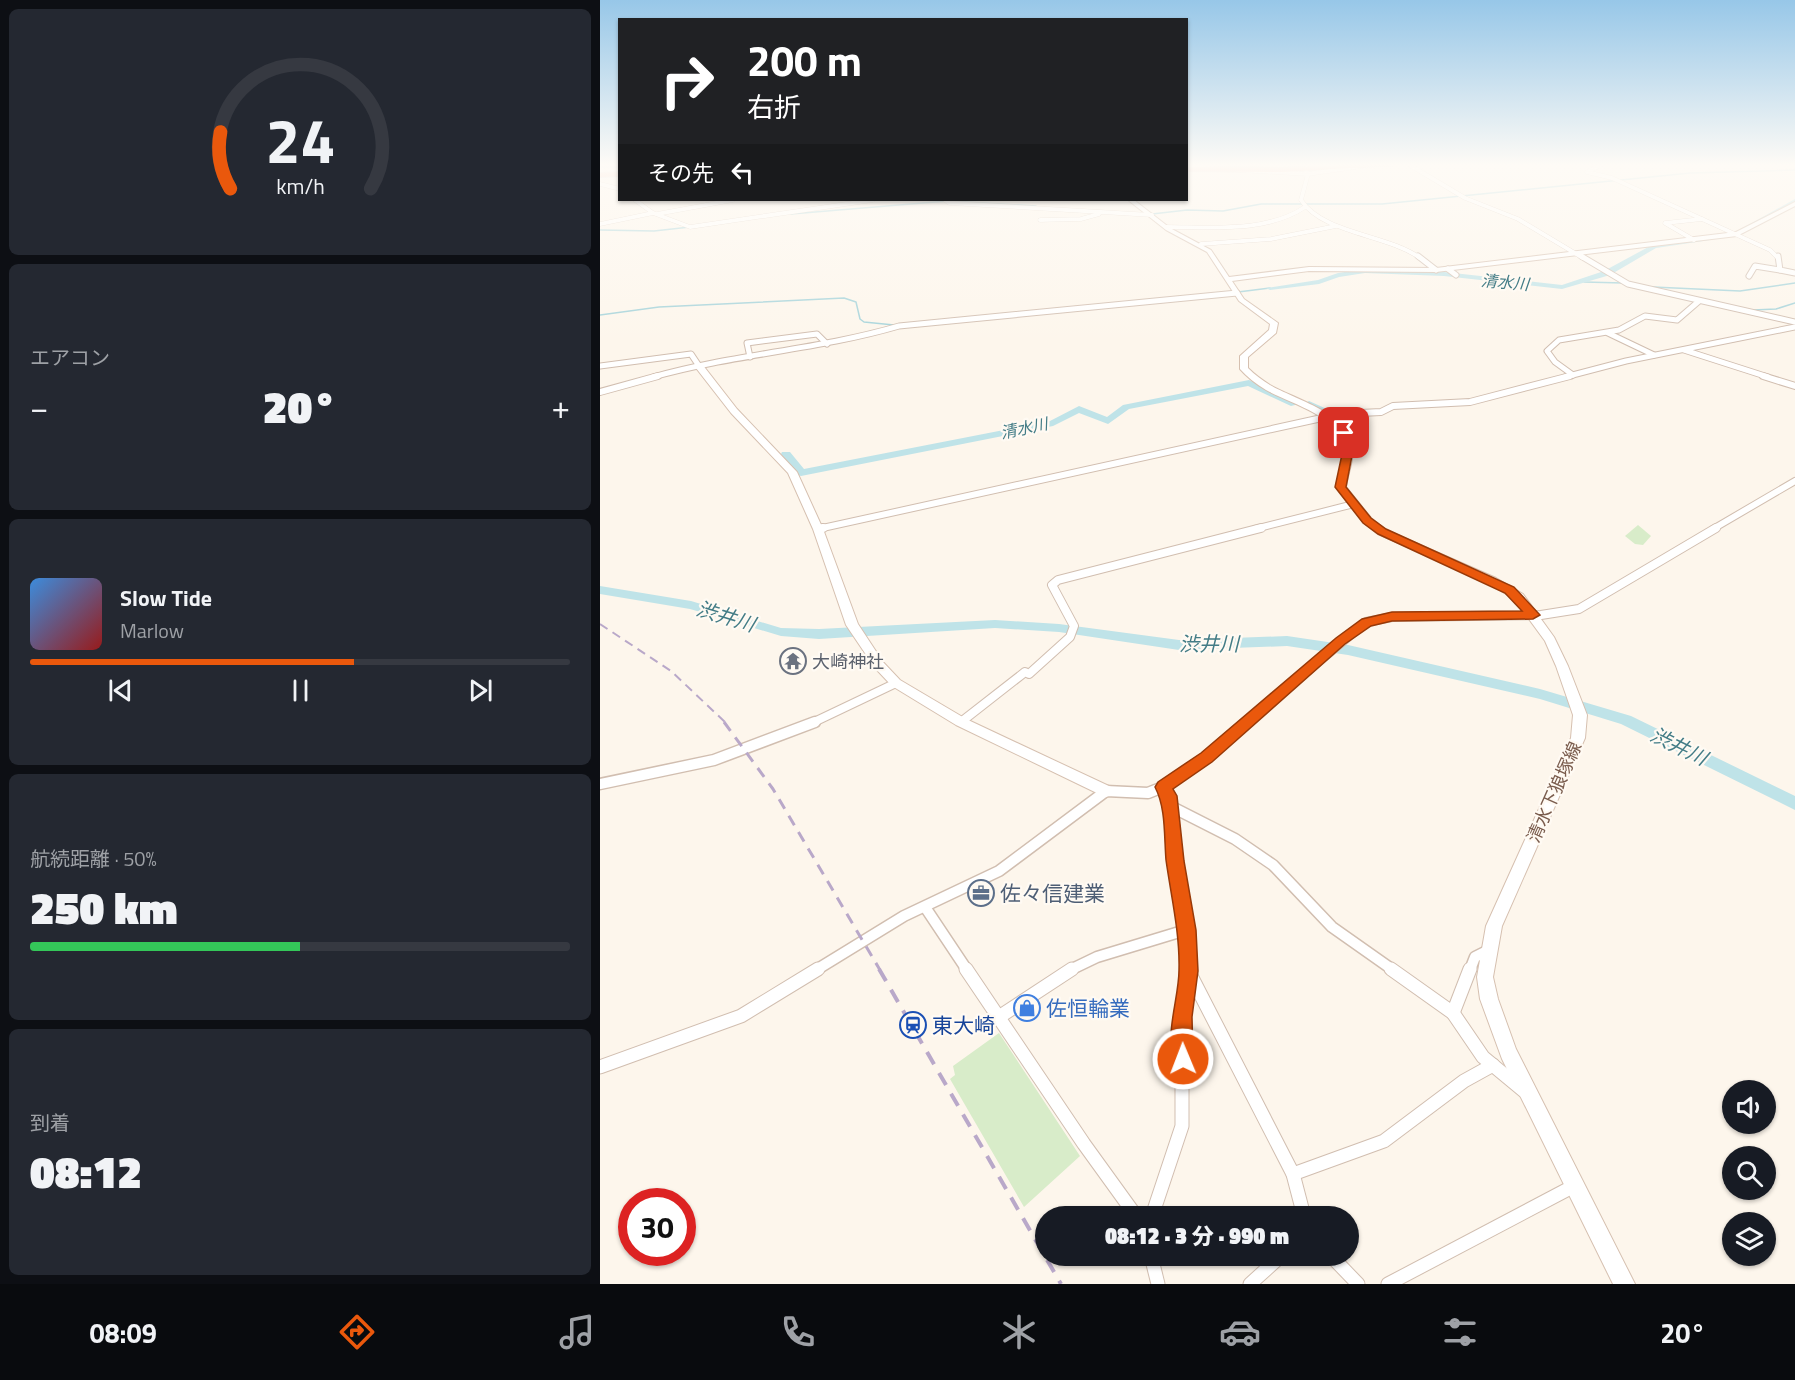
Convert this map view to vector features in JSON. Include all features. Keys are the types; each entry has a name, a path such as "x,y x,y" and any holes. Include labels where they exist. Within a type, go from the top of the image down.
{"street":[{"path":"681,223 690,226 712,223"},
{"name":"清水下狼塚線","path":"1161,223 1201,244 1212,253 1236,293 1246,304 1272,320 1275,325 1273,331 1247,351 1242,360 1244,369 1257,383 1328,417 1348,440 1341,487 1367,520 1382,532 1510,590 1533,615 1550,640 1576,705 1581,727 1494,926 1487,951 1485,977 1489,999 1508,1053 1624,1284"},
{"path":"1166,227 1244,223"},
{"path":"1335,223 1409,250 1436,270"},
{"path":"1523,223 1628,284 1795,322"},
{"path":"1666,223 1694,240"},
{"path":"1712,223 1775,253 1780,270"},
{"path":"1228,279 1309,269 1448,269 1737,234 1758,223"},
{"path":"1201,244 1271,239 1339,225"},
{"path":"1749,276 1755,266 1795,273"},
{"path":"1448,269 1456,275"},
{"path":"600,392 699,366 827,344 899,326 1236,293"},
{"path":"1573,375 1555,362 1547,349 1559,340 1623,329 1646,316 1677,320 1699,301"},
{"path":"818,529 1346,413 1381,412 1394,406 1470,402 1654,355 1795,327"},
{"path":"1608,333 1654,355"},
{"path":"750,357 747,343 784,336 817,334 827,344"},
{"path":"1682,350 1795,386"},
{"path":"600,366 693,355 694,362 734,411 792,472 818,529 856,632 879,665 896,683 961,722 1106,791 1148,793 1163,787 1206,757 1358,626 1392,616 1533,615 1568,612 1590,604 1623,582 1795,481"},
{"path":"961,722 1025,672 1029,674 1073,630 1052,585 1058,580 1354,504"},
{"path":"600,784 714,760 804,727 896,683"},
{"path":"1155,1206 1182,1126 1182,1017 1189,971 1169,796 1163,787"},
{"path":"600,1067 741,1016 777,996 863,940 999,871 1106,791"},
{"path":"1170,806 1235,839 1273,865 1332,927 1453,1012 1472,1045 1511,1083 1527,1092"},
{"path":"925,907 1129,1206"},
{"path":"999,1017 1073,968 1097,957 1186,930"},
{"path":"1453,1012 1475,957 1487,951"},
{"path":"1189,971 1293,1174 1301,1206"},
{"path":"1293,1174 1384,1141 1464,1082 1493,1065"},
{"path":"1388,1284 1574,1186"},
{"path":"1154,1266 1158,1284"},
{"path":"1250,1284 1270,1266"},
{"path":"1341,1266 1358,1284"}],"green space":[{"path":"1638,525 1651,536 1643,545 1635,544 1625,536"},
{"path":"999,1033 1080,1156 1024,1207 950,1079 955,1075 953,1066"}],"waterway":[{"name":"清水川","path":"1744,229 1755,223"},
{"path":"600,230 654,231 690,227"},
{"name":"清水川","path":"1270,288 1319,282 1338,275 1365,271 1444,274 1562,287 1607,273 1654,246 1708,239"},
{"path":"1584,282 1623,283"},
{"path":"1653,287 1740,291 1795,283"},
{"path":"1238,292 1270,288"},
{"path":"600,315 659,307 844,298 856,302 860,319 864,322 894,325"},
{"path":"1753,310 1776,309 1795,303"},
{"name":"清水川","path":"786,454 801,473 1053,423 1079,409 1108,421 1126,407 1249,383 1294,404"},
{"name":"清水川","path":"1309,404 1328,413 1347,411"},
{"name":"渋井川","path":"600,590 691,605 781,632 819,634 995,624 1059,628 1179,645 1287,641 1348,650 1540,694 1626,720 1795,803"}],"railway":[{"path":"600,624 671,671 726,723"},
{"path":"724,722 773,789 880,970"},
{"path":"879,969 1061,1284"}],"place":[{"name":"大崎神社","path":"793,661"},
{"name":"佐々信建業","path":"981,893"},
{"name":"佐恒輪業","path":"1027,1008"},
{"name":"東大崎","path":"913,1025"}],"route":[{"path":"1183,1059 1182,1017 1189,971 1186,930 1175,861 1169,796 1163,787 1206,757 1358,626 1366,622 1392,616 1533,615 1519,597 1510,590 1373,526 1341,487 1349,445 1344,433"}]}
